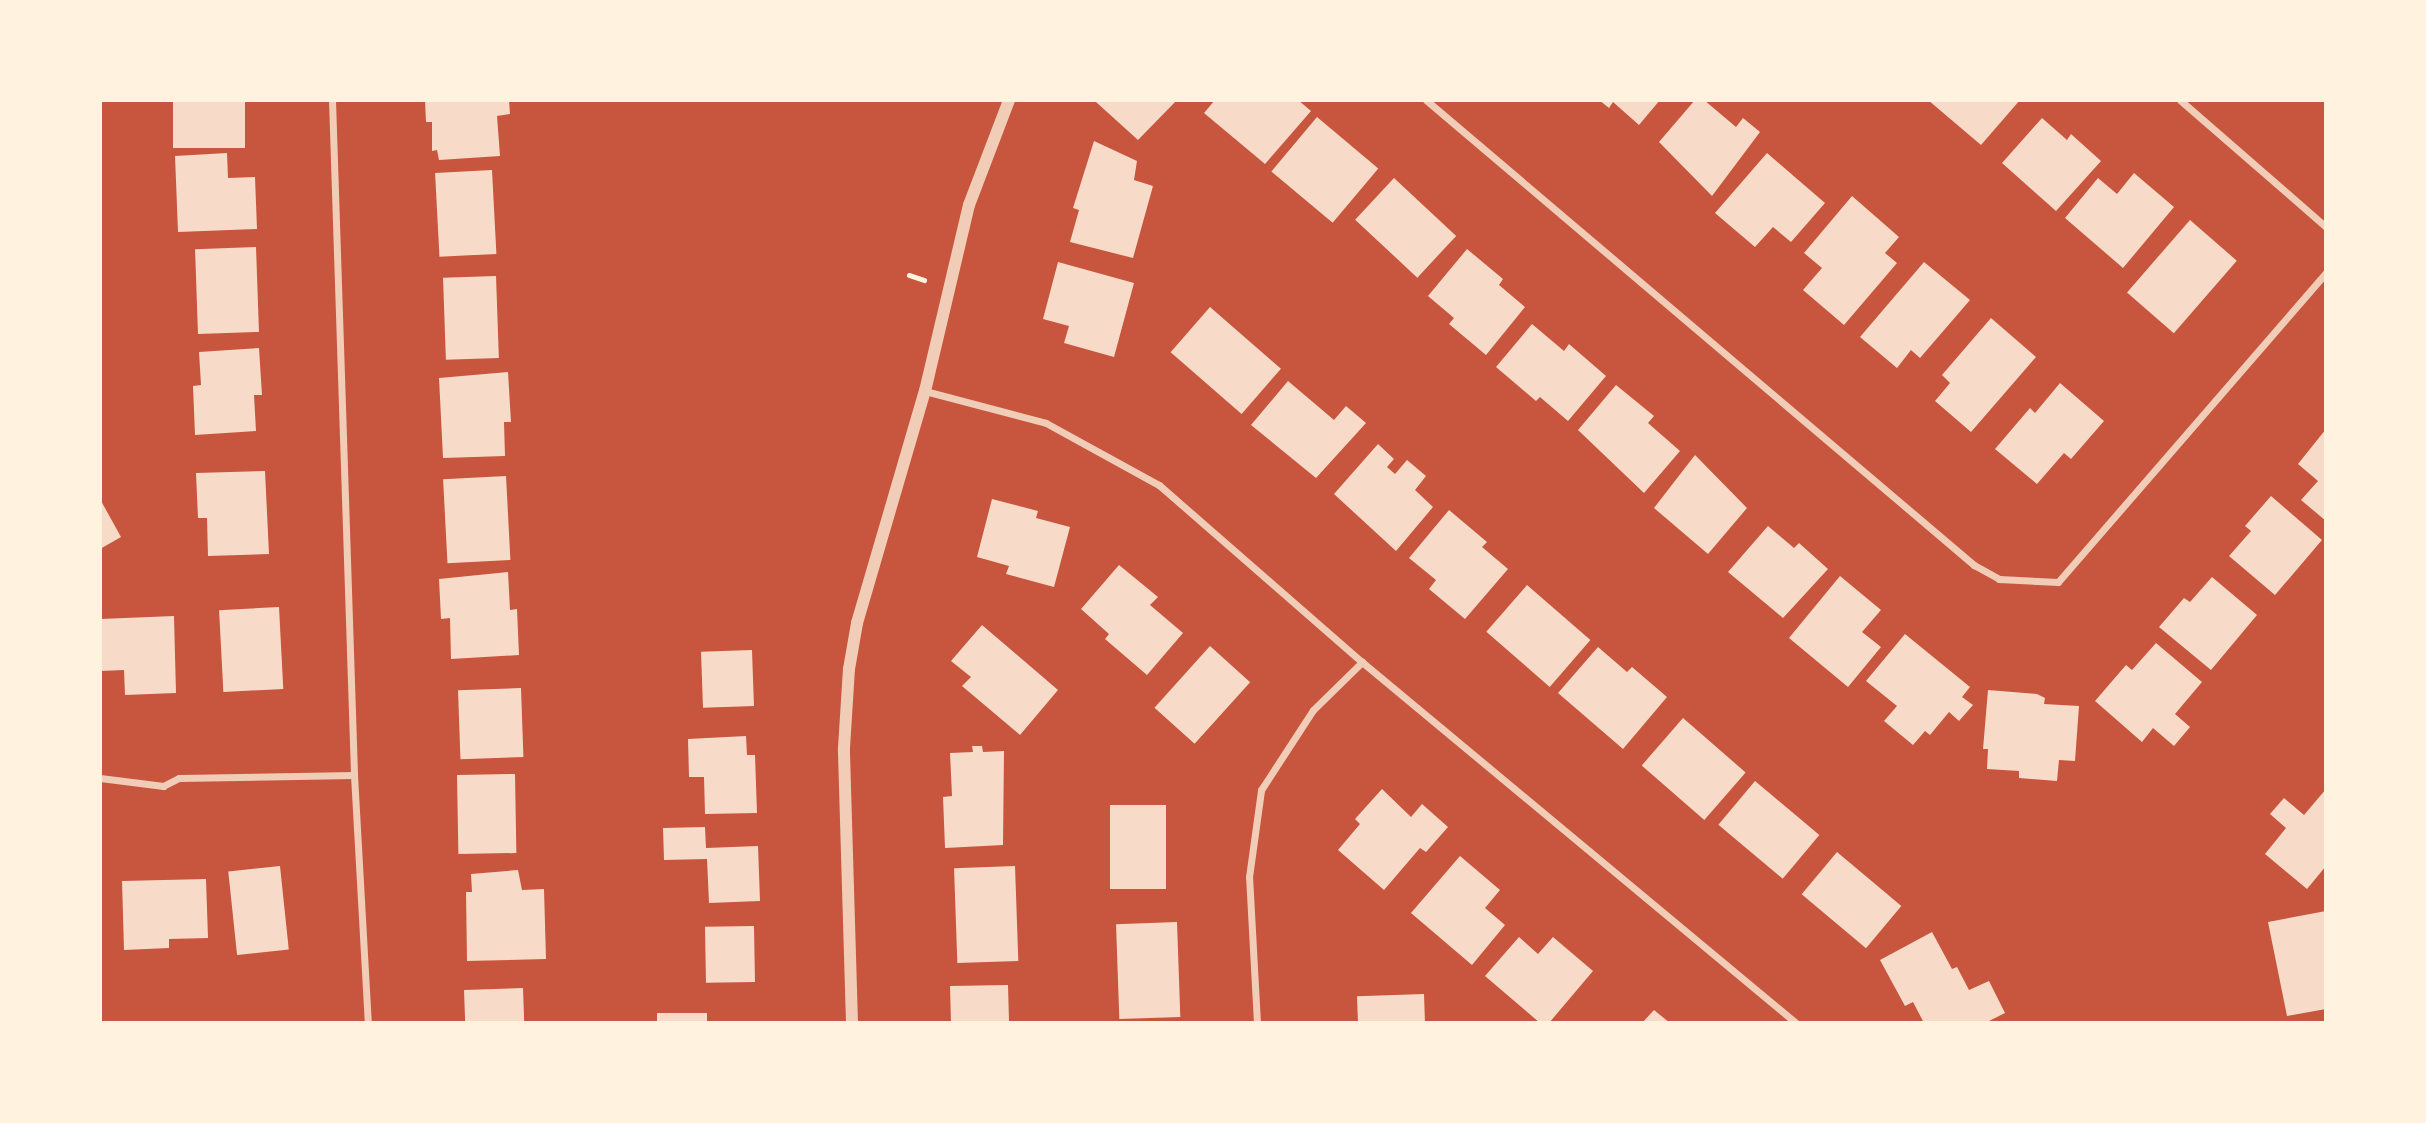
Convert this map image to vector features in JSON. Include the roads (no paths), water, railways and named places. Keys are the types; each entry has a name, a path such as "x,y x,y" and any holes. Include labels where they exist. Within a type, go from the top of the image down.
{"street":[{"path":"332,100 354,775 368,1023"},
{"path":"852,1023 844,748 849,668 857,623 925,391 946,287 970,205 1009,100"},
{"path":"1426,100 1963,556 1999,579 2058,582 2326,273"},
{"path":"2180,100 2326,227"},
{"path":"925,391 1046,423 1159,485 1362,662 1796,1023"},
{"path":"1257,1023 1249,877 1261,790 1313,710 1362,662"},
{"path":"100,778 163,786 179,778 354,775"}]}
